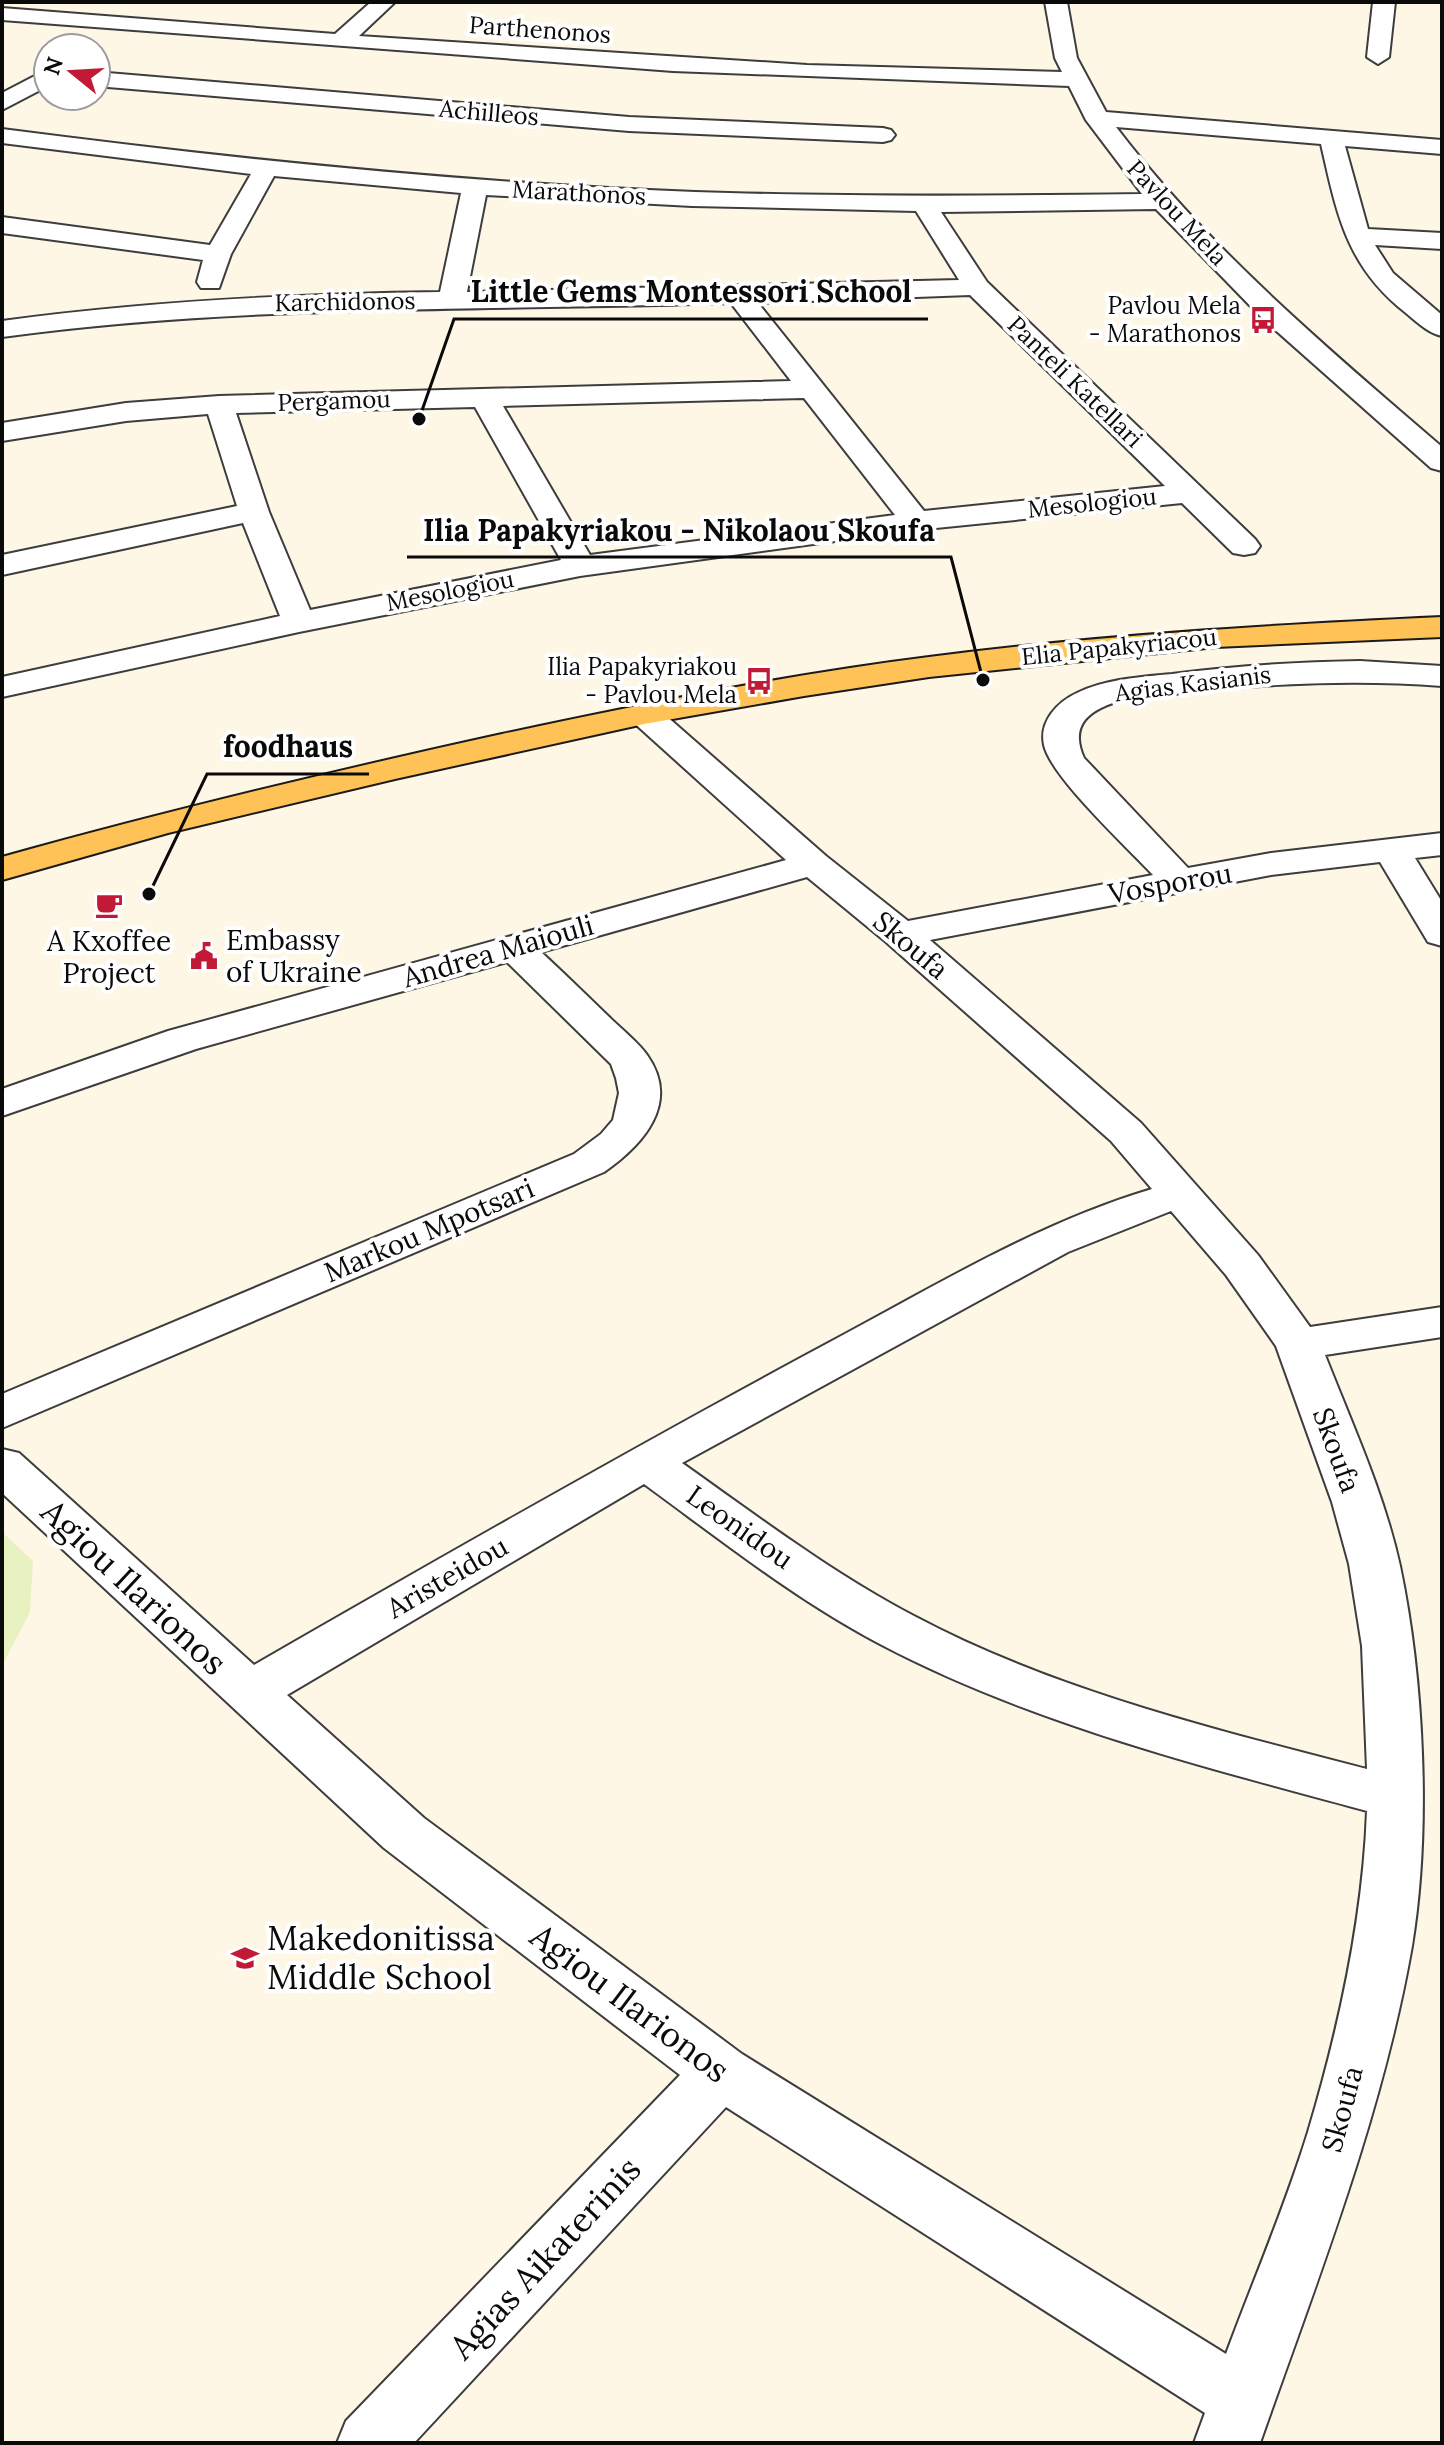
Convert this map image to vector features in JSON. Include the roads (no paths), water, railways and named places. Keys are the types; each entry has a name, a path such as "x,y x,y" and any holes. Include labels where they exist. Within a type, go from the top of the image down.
{"main road":[{"name":"Elia Papakyriacou","path":"2,869 170,822 644,714 929,667 1216,637 1442,627"}],"street":[{"path":"340,41 384,2"},
{"name":"Pavlou Mela","path":"1056,2 1060,30 1075,79 1097,118 1159,201 1276,314 1442,462"},
{"path":"1378,57 1384,2"},
{"name":"Parthenonos","path":"2,14 611,62 873,90 1075,79"},
{"path":"112,40 139,24"},
{"name":"Achilleos","path":"112,80 643,125 883,135"},
{"path":"2,103 32,85"},
{"path":"873,90 890,159"},
{"path":"1097,118 1442,147"},
{"name":"Marathonos","path":"2,136 265,170 475,187 675,198 924,204 1159,201"},
{"path":"1331,136 1358,236 1375,268 1387,282 1442,328"},
{"path":"202,308 218,254 265,170"},
{"path":"452,300 475,187"},
{"name":"Panteli Katellari","path":"924,204 977,287 1244,546"},
{"path":"2,225 218,254"},
{"path":"1358,236 1442,241"},
{"name":"Karchidonos","path":"2,329 202,308 977,287"},
{"path":"738,295 916,521"},
{"name":"Pergamou","path":"2,432 126,412 219,405 812,389"},
{"path":"484,397 580,566"},
{"path":"219,405 254,512 299,622"},
{"name":"Mesologiou","path":"8,680 580,566 916,521 1190,493"},
{"path":"2,565 254,512"},
{"name":"Agias Kasianis","path":"1178,880 1068,762 1059,747 1060,730 1070,712 1098,696 1116,691 1246,675 1374,671 1442,676"},
{"name":"Skoufa","path":"644,714 813,864 900,934 1126,1132 1242,1265 1298,1344 1357,1502 1374,1564 1388,1646 1395,1798 1393,1869 1383,1946 1338,2133 1235,2422"},
{"name":"Vosporou","path":"900,934 1178,880 1442,844"},
{"path":"1391,849 1442,934"},
{"name":"Andrea Maiouli","path":"2,1103 182,1040 813,864"},
{"name":"Markou Mpotsari","path":"2,1412 589,1163 622,1138 640,1111 639,1079 630,1060 513,946"},
{"name":"Leonidou","path":"1182,1194 1112,1216 1052,1242 646,1461 794,1565 861,1608 934,1649 1040,1692 1167,1736 1395,1798"},
{"path":"1298,1344 1442,1322"},
{"name":"Aristeidou","path":"248,1693 646,1461"},
{"name":"Agiou Ilarionos","path":"2,1465 404,1833 721,2072 1235,2422"},
{"name":"Agias Aikaterinis","path":"370,2443 721,2072"}],"place":[{"name":"Pavlou Mela - Marathonos","path":"1263,320"},
{"name":"Little Gems Montessori School","path":"419,419"},
{"name":"Ilia Papakyriakou - Nikolaou Skoufa","path":"983,680"},
{"name":"Ilia Papakyriakou - Pavlou Mela","path":"759,681"},
{"name":"foodhaus","path":"149,894"},
{"name":"A Kxoffee Project","path":"109,905"},
{"name":"Embassy of Ukraine","path":"204,956"},
{"name":"Makedonitissa Middle School","path":"245,1958"}]}
